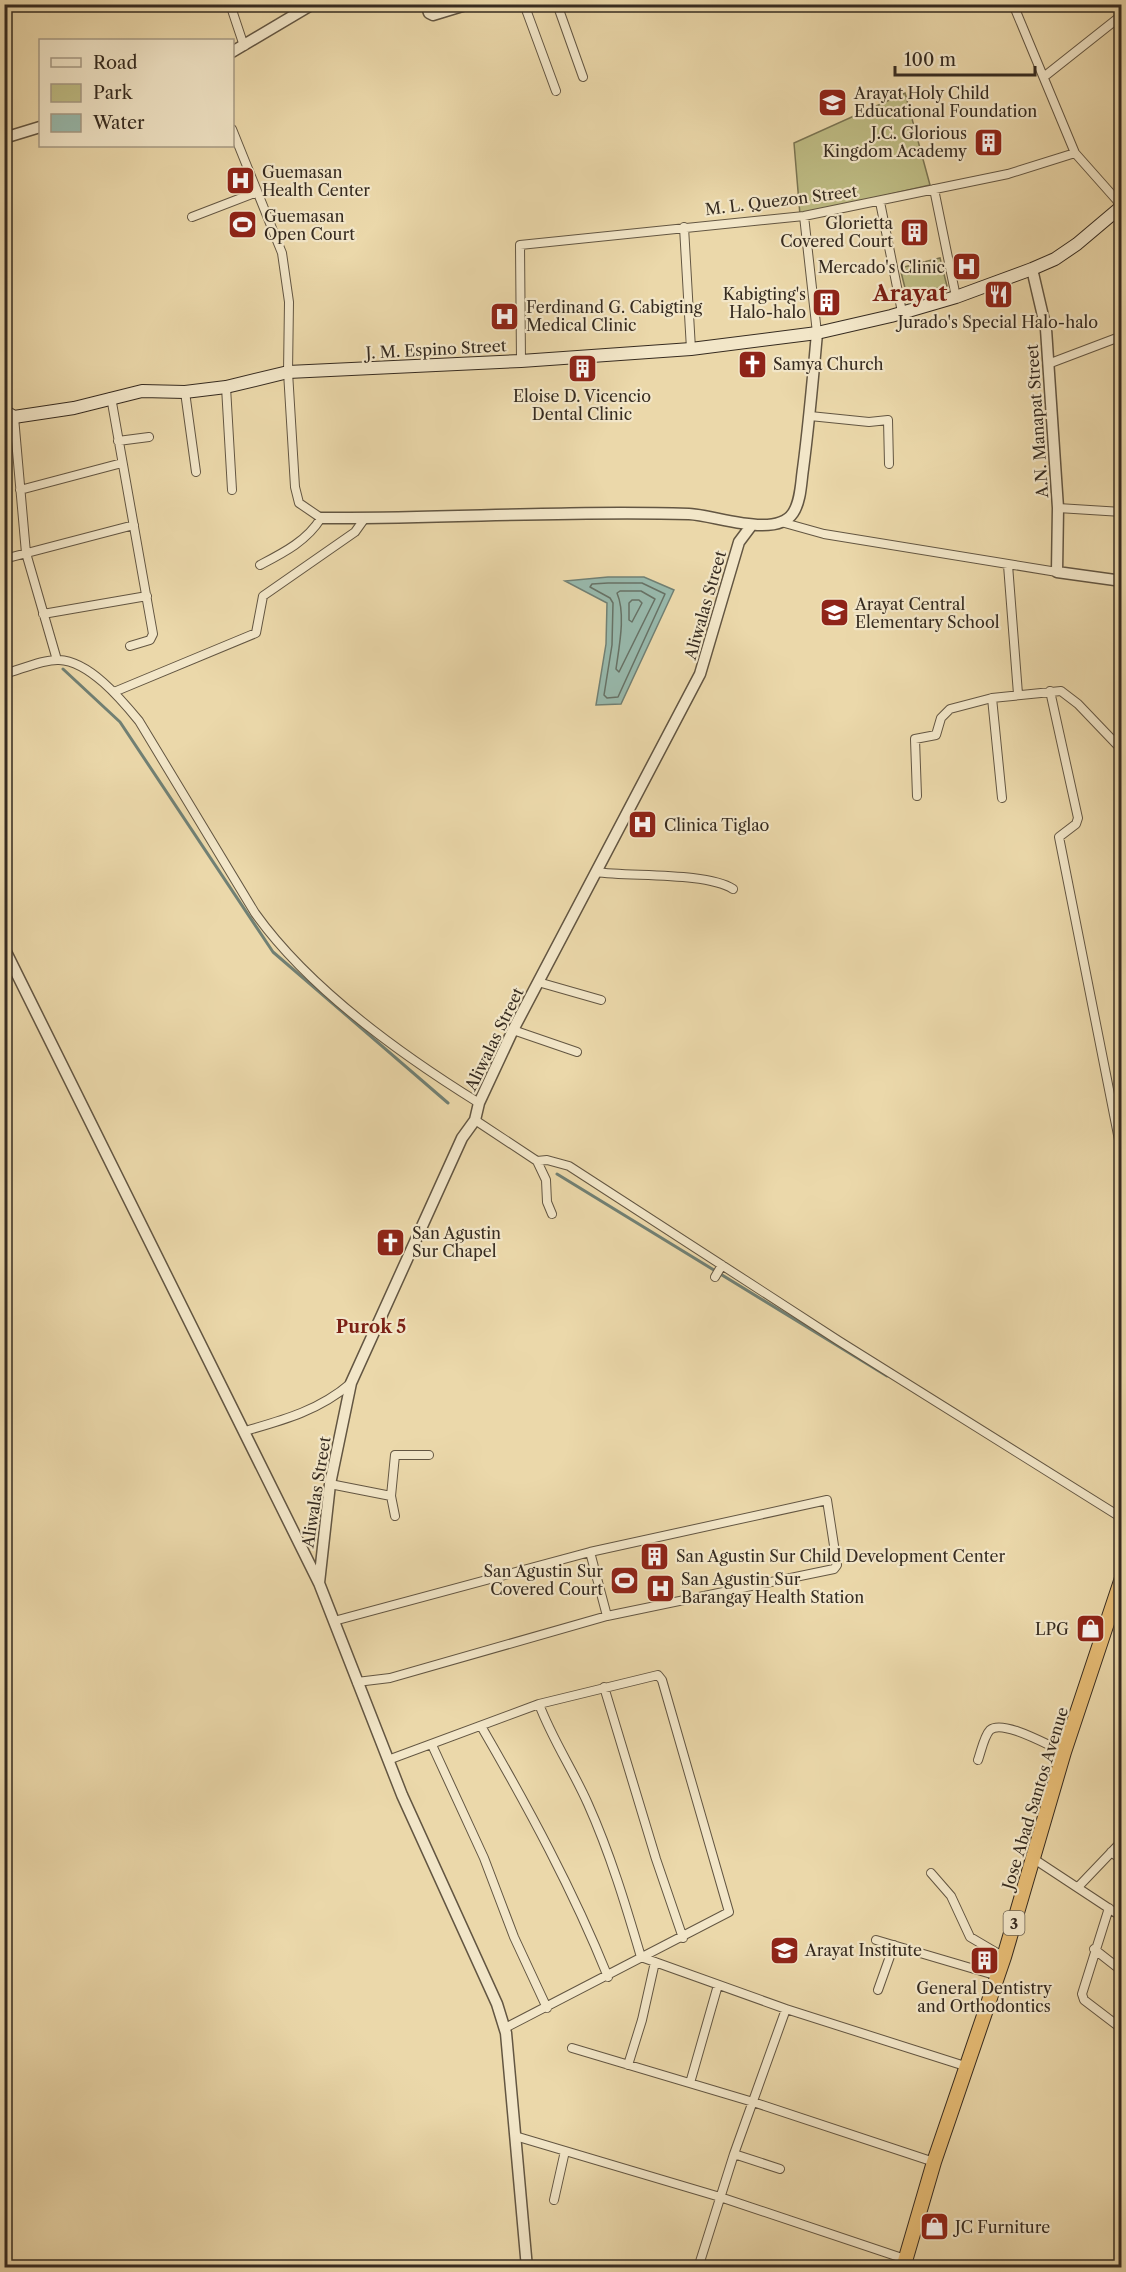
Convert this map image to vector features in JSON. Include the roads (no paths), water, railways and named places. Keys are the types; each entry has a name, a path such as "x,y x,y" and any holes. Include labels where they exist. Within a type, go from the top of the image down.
{"highway":[{"name":"Jose Abad Santos Avenue","path":"904,2264 934,2162 1004,1957 1064,1752 1122,1578"}],"main road":[{"name":"J. M. Espino Street","path":"9,414 74,408 142,391 185,392 226,387 288,372 521,361 691,349 817,333 956,297 1032,269 1055,259 1077,244 1122,206"}],"street":[{"path":"230,4 244,46"},
{"path":"234,51 313,4"},
{"path":"426,4 429,13 433,15 469,4"},
{"path":"524,4 556,91"},
{"path":"557,4 584,76"},
{"path":"1013,4 1045,76 1075,153 1122,206"},
{"path":"1045,76 1122,15"},
{"path":"4,138 39,127"},
{"path":"234,134 282,253 289,302 288,372 295,487 299,503 321,518 526,513 663,514 726,519 751,526 781,522 824,534 1008,565 1122,581"},
{"name":"M. L. Quezon Street","path":"521,361 520,245 804,216 1008,174 1075,153"},
{"path":"934,189 956,297"},
{"path":"192,217 257,192"},
{"path":"880,202 902,312"},
{"path":"781,522 793,514 798,500 810,416 817,333 804,216"},
{"path":"684,227 691,349"},
{"name":"A.N. Manapat Street","path":"1032,269 1046,329 1058,508 1057,572"},
{"path":"1048,364 1122,336"},
{"path":"226,387 232,490"},
{"path":"185,392 196,472"},
{"path":"111,397 147,596 152,638 130,646"},
{"path":"9,414 26,553 57,660"},
{"path":"810,416 869,422 888,420 889,464"},
{"path":"118,441 149,437"},
{"path":"20,490 122,463"},
{"path":"1058,508 1122,512"},
{"path":"260,565 300,541 313,530 321,518"},
{"path":"114,692 256,633 262,596 355,532 365,518"},
{"path":"4,559 134,525"},
{"name":"Aliwalas Street","path":"319,1583 330,1485 351,1383 462,1138 475,1120 479,1102 513,1030 700,674 739,542 751,526"},
{"path":"1008,565 1018,694"},
{"path":"43,614 147,596"},
{"path":"4,674 57,660 91,674 114,692 139,721 255,913 275,940 361,1019 443,1081 479,1102"},
{"path":"1050,691 1078,818 1076,824 1059,837 1121,1150"},
{"path":"917,796 915,739 936,735 941,718 950,709 992,698 1050,691 1066,693 1122,750"},
{"path":"992,698 1002,798"},
{"path":"596,872 672,877 720,884 734,889"},
{"path":"4,948 319,1583 387,1760 485,1975 505,2028 527,2268"},
{"path":"538,982 601,1000"},
{"path":"513,1030 577,1052"},
{"path":"475,1120 537,1161 569,1166 721,1266 1122,1518"},
{"path":"537,1161 546,1180 547,1202 552,1214"},
{"path":"715,1278 721,1266"},
{"path":"245,1431 315,1408 332,1400 351,1383"},
{"path":"395,1516 391,1496 395,1455 429,1455"},
{"path":"330,1485 391,1496"},
{"path":"334,1621 590,1552 827,1500 837,1565 834,1569 607,1616 390,1678 357,1682"},
{"path":"590,1552 607,1616"},
{"path":"387,1760 539,1704 658,1675 662,1680 729,1912 608,1977 505,2028"},
{"path":"604,1687 656,1859 683,1938"},
{"path":"539,1704 546,1723 568,1761 598,1828 641,1958"},
{"path":"481,1726 547,1841 588,1926 608,1977"},
{"path":"978,1760 988,1731 996,1726 1008,1728 1064,1752"},
{"path":"432,1745 484,1858 514,1937 547,2008"},
{"path":"1079,1886 1122,1841"},
{"path":"1111,1852 1122,1860"},
{"path":"1034,1859 1079,1886 1122,1917"},
{"path":"931,1873 951,1896 969,1937 1004,1957"},
{"path":"1109,1908 1094,1949 1082,1994 1084,2000 1122,2029"},
{"path":"876,1940 998,1976"},
{"path":"878,1990 894,1945"},
{"path":"1094,1949 1122,1971"},
{"path":"641,1958 786,2009 968,2067"},
{"path":"628,2065 642,2020 655,1962"},
{"path":"690,2083 718,1985"},
{"path":"698,2268 734,2154 786,2009"},
{"path":"572,2048 753,2102 934,2162"},
{"path":"515,2136 720,2197 904,2264"},
{"path":"554,2200 565,2151"},
{"path":"734,2154 780,2169"}],"water":[{"path":"608,577 644,577 674,590 621,704 596,705 606,644 607,603 565,581"}],"waterway":[{"path":"4,334 9,402"},
{"path":"63,669 120,722 273,952 448,1103"},
{"path":"557,1174 887,1376"}],"place":[{"name":"Arayat Holy Child Educational Foundation","path":"833,102"},
{"name":"J.C. Glorious Kingdom Academy","path":"988,142"},
{"name":"Guemasan Health Center","path":"241,181"},
{"name":"Guemasan Open Court","path":"243,225"},
{"name":"Glorietta Covered Court","path":"914,232"},
{"name":"Mercado's Clinic","path":"966,267"},
{"name":"Jurado's Special Halo-halo","path":"998,294"},
{"name":"Kabigting's Halo-halo","path":"827,303"},
{"name":"Ferdinand G. Cabigting Medical Clinic","path":"505,316"},
{"name":"Samya Church","path":"752,364"},
{"name":"Eloise D. Vicencio Dental Clinic","path":"582,368"},
{"name":"Arayat Central Elementary School","path":"834,613"},
{"name":"Clinica Tiglao","path":"643,825"},
{"name":"San Agustin Sur Chapel","path":"391,1242"},
{"name":"San Agustin Sur Child Development Center","path":"655,1556"},
{"name":"San Agustin Sur Covered Court","path":"624,1580"},
{"name":"San Agustin Sur Barangay Health Station","path":"660,1588"},
{"name":"LPG","path":"1090,1629"},
{"name":"Arayat Institute","path":"784,1950"},
{"name":"General Dentistry and Orthodontics","path":"984,1960"},
{"name":"JC Furniture","path":"934,2227"}],"district":[{"name":"Arayat","path":"910,293"},
{"name":"Purok 5","path":"371,1327"}]}
